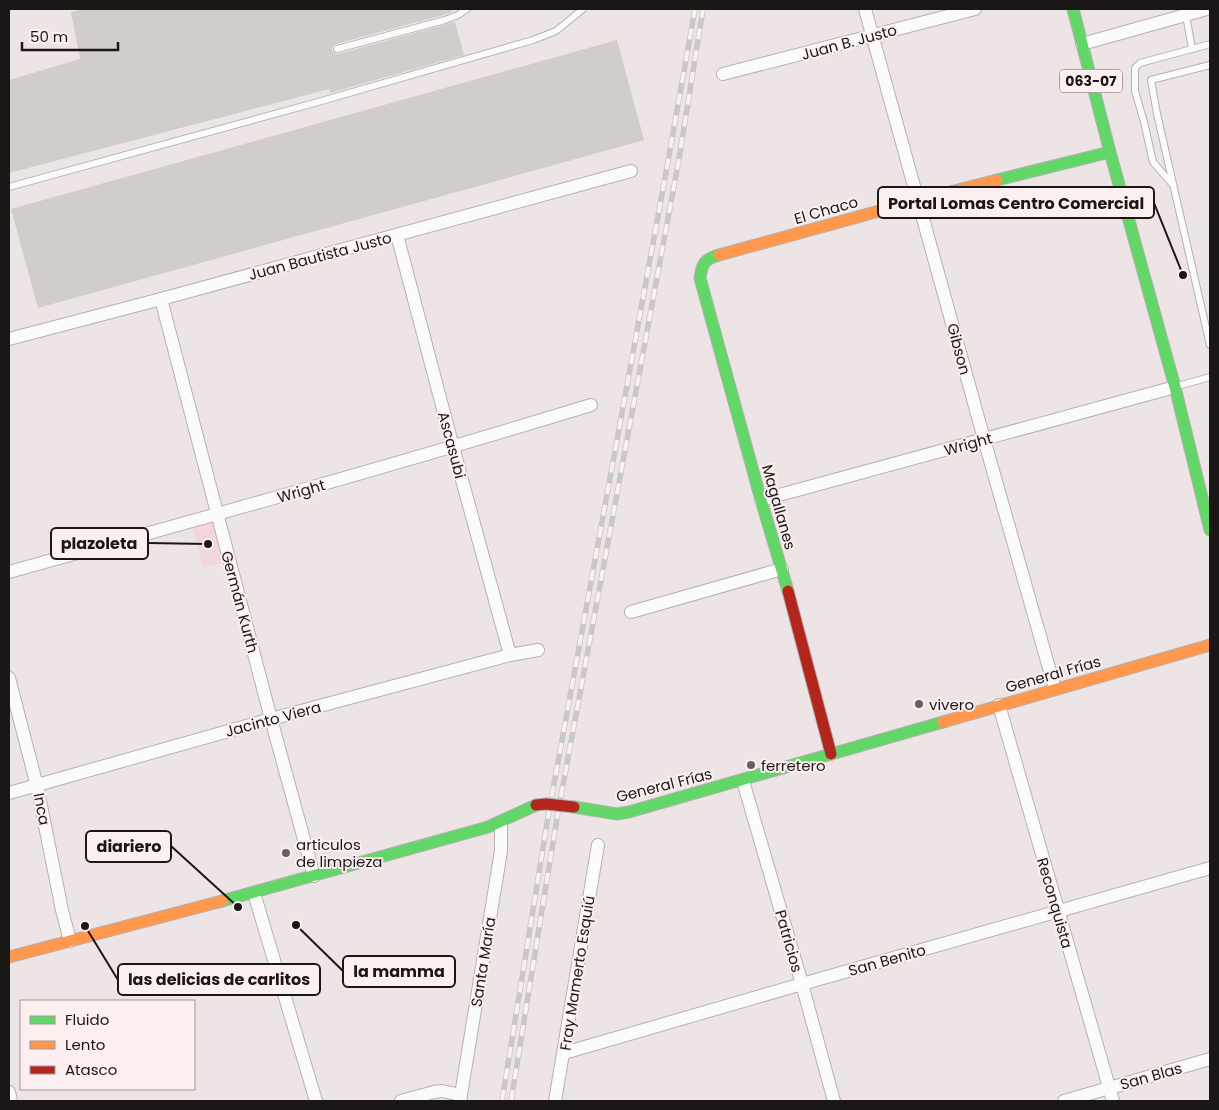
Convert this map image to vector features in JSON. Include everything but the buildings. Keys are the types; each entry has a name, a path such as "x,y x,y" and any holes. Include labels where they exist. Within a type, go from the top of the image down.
{"main road":[{"name":"063-07","path":"1073,9 1110,152 1175,387 1210,530"},
{"name":"El Chaco","path":"700,268 709,258 919,200 1110,152"},
{"name":"Magallanes","path":"700,268 700,278 782,569 831,754"},
{"name":"General Frías","path":"9,957 488,828 536,805 574,806 618,814 630,812 1210,645"}],"street":[{"name":"Gibson","path":"865,9 1055,690"},
{"name":"Juan B. Justo","path":"723,74 975,9"},
{"path":"1082,44 1207,9"},
{"name":"Juan Bautista Justo","path":"9,339 630,171"},
{"name":"Ascasubi","path":"397,235 510,656"},
{"name":"Germán Kurth","path":"161,299 314,876"},
{"name":"Wright","path":"762,500 1175,387"},
{"name":"Wright","path":"9,572 217,515 591,405"},
{"path":"631,612 782,569"},
{"name":"Jacinto Viera","path":"9,793 271,719 538,650"},
{"name":"Inca","path":"9,678 37,786 70,941"},
{"name":"Reconquista","path":"999,706 1112,1101"},
{"name":"Patricios","path":"742,781 802,984 834,1101"},
{"name":"Santa María","path":"460,1098 501,852 501,822"},
{"name":"Fray Mamerto Esquiú","path":"555,1101 598,845"},
{"name":"San Benito","path":"564,1054 1210,868"},
{"path":"254,892 316,1101"},
{"name":"San Blas","path":"1064,1101 1210,1059"},
{"path":"9,1092 11,1101"},
{"path":"401,1101 434,1092 442,1092 460,1098"}],"lane":[{"path":"337,49 445,20 467,9"},
{"path":"9,187 533,40 556,31 583,9"},
{"path":"1186,14 1192,49"},
{"path":"1173,186 1153,162 1144,122 1134,90 1135,68 1140,63 1210,44"},
{"path":"1210,65 1151,80 1173,186 1210,345"},
{"path":"1175,387 1210,377"}],"shaded area":[{"path":"213,520 224,562 203,568 192,525"}],"railway":[{"path":"502,1101 549,811 695,9"},
{"path":"511,1101 558,812 679,159 703,9"}],"traffic: fast":[{"path":"1073,9 1110,152 1175,387 1210,530"},
{"path":"997,180 1110,152"},
{"path":"719,255 705,262 700,278 788,591"},
{"path":"574,807 617,814 629,812 943,722"},
{"path":"222,901 488,827 536,805"}],"traffic: slow":[{"path":"719,255 997,180"},
{"path":"943,722 1210,645"},
{"path":"9,957 222,901"}],"traffic: jam":[{"path":"788,591 831,754"},
{"path":"536,805 546,804 574,807"}],"place":[{"name":"Portal Lomas Centro Comercial","path":"1183,275"},
{"name":"plazoleta","path":"208,544"},
{"name":"vivero","path":"919,704"},
{"name":"ferretero","path":"751,765"},
{"name":"articulos de limpieza","path":"286,853"},
{"name":"diariero","path":"238,907"},
{"name":"la mamma","path":"296,925"},
{"name":"las delicias de carlitos","path":"85,926"}]}
